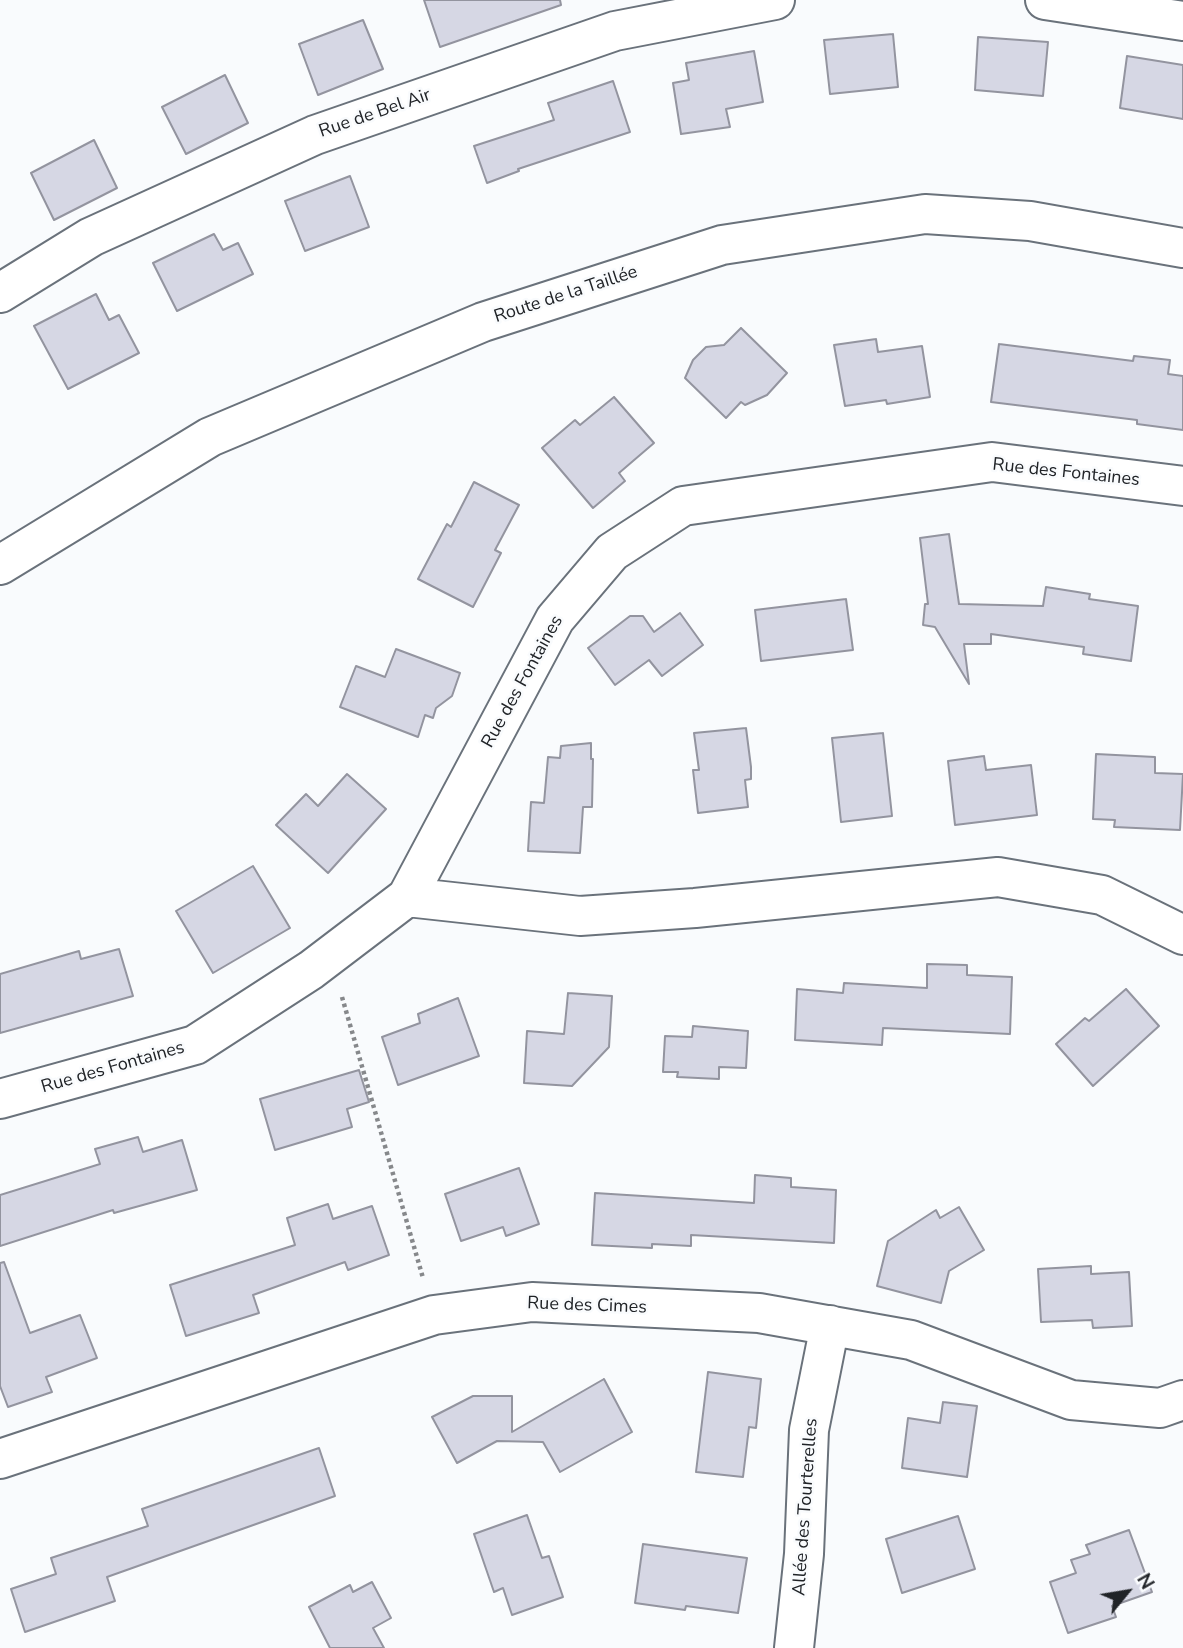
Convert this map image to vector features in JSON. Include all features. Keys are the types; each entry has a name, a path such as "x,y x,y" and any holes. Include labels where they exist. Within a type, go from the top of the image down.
{"street":[{"name":"Rue de Bel Air","path":"0,293 92,237 315,135 615,31 775,0"},
{"path":"1045,0 1183,21"},
{"name":"Route de la Taillée","path":"0,565 210,436 483,322 722,245 925,214 1030,220 1183,248"},
{"name":"Rue des Fontaines","path":"0,1099 195,1045 311,970 407,897 555,619 612,552 683,506 992,462 1183,486"},
{"path":"407,897 580,916 695,908 998,877 1102,895 1183,935"},
{"name":"Rue des Cimes","path":"0,1459 434,1315 532,1302 759,1313 911,1340 1071,1400 1160,1408 1183,1400"},
{"name":"Allée des Tourterelles","path":"794,1648 804,1554 809,1430 830,1325"}],"path":[{"path":"330,956 434,1315"}],"building":[{"path":"424,0 560,0 561,5 440,47"},
{"path":"363,20 383,69 318,95 299,44"},
{"path":"893,34 898,87 830,94 824,40"},
{"path":"978,37 1048,42 1043,96 975,90"},
{"path":"754,51 763,102 726,109 730,127 681,134 673,83 689,80 686,63"},
{"path":"1127,56 1183,65 1183,119 1120,108"},
{"path":"225,75 248,123 186,154 162,107"},
{"path":"613,81 630,132 518,169 519,171 487,183 474,146 554,120 548,103"},
{"path":"94,140 117,188 54,220 31,173"},
{"path":"350,176 369,227 305,251 285,201"},
{"path":"214,234 223,250 238,243 253,274 177,311 153,263"},
{"path":"96,294 109,320 119,315 139,353 68,389 34,326"},
{"path":"741,328 787,373 767,395 745,405 741,402 726,418 685,378 693,360 706,347 724,345"},
{"path":"876,339 878,352 922,346 930,397 887,404 886,400 845,406 834,345"},
{"path":"999,344 1133,361 1134,356 1170,360 1168,374 1183,376 1183,430 1137,424 1137,420 991,402"},
{"path":"614,397 654,443 619,473 625,481 593,508 542,448 575,420 580,425"},
{"path":"474,482 519,505 495,550 501,553 473,607 418,579 447,524 451,527"},
{"path":"949,534 959,604 1043,606 1046,587 1090,594 1089,599 1138,606 1131,661 1083,654 1084,647 991,634 991,644 964,644 969,684 935,627 923,625 925,604 928,604 920,538"},
{"path":"846,599 853,650 761,661 755,610"},
{"path":"680,613 703,645 662,676 649,660 615,685 588,648 630,616 643,616 654,632"},
{"path":"396,649 460,673 452,696 436,708 433,718 425,715 418,737 340,707 356,666 385,677"},
{"path":"746,728 751,767 751,779 745,780 748,807 698,813 693,770 699,770 694,733"},
{"path":"883,733 892,816 841,822 832,738"},
{"path":"591,743 592,807 583,807 580,853 528,851 531,802 544,803 548,757 560,758 561,746"},
{"path":"1096,754 1155,757 1155,773 1183,774 1180,830 1114,827 1115,820 1093,819"},
{"path":"984,756 986,770 1031,765 1037,815 955,825 948,761"},
{"path":"347,774 386,809 328,873 276,825 306,794 318,806"},
{"path":"253,866 290,928 213,973 176,911"},
{"path":"119,949 133,996 0,1033 0,974 79,951 81,959"},
{"path":"927,964 967,965 967,975 1012,977 1010,1034 883,1028 882,1045 795,1040 797,989 843,993 844,983 927,988"},
{"path":"1126,989 1159,1026 1093,1086 1056,1044 1085,1018 1089,1021"},
{"path":"568,993 612,996 609,1047 572,1086 524,1083 527,1031 564,1034"},
{"path":"458,998 479,1056 398,1085 382,1037 420,1023 418,1014"},
{"path":"693,1026 748,1031 746,1068 719,1067 719,1079 677,1077 678,1072 663,1072 665,1036 692,1037"},
{"path":"359,1070 369,1102 347,1109 352,1127 275,1150 260,1099"},
{"path":"138,1137 143,1152 182,1140 197,1190 114,1213 113,1210 0,1246 0,1195 100,1164 95,1149"},
{"path":"519,1168 539,1224 506,1236 503,1227 461,1241 445,1194"},
{"path":"755,1175 791,1178 791,1187 836,1190 834,1243 691,1235 691,1246 652,1244 652,1248 592,1245 595,1193 754,1203"},
{"path":"328,1204 333,1219 372,1206 389,1255 348,1270 345,1262 253,1295 259,1313 186,1336 170,1285 295,1245 287,1218"},
{"path":"959,1207 984,1250 949,1271 941,1303 877,1286 888,1241 936,1210 940,1218"},
{"path":"4,1262 30,1333 80,1315 97,1358 46,1377 52,1392 8,1407 0,1386 0,1263"},
{"path":"1091,1266 1091,1274 1129,1272 1132,1326 1093,1328 1092,1320 1041,1322 1038,1269"},
{"path":"708,1372 761,1379 756,1428 749,1427 743,1477 696,1472"},
{"path":"604,1379 632,1432 560,1472 543,1442 497,1441 457,1463 432,1417 473,1396 512,1396 512,1432"},
{"path":"943,1402 977,1406 967,1477 902,1468 908,1418 940,1423"},
{"path":"319,1448 335,1496 107,1577 115,1601 25,1632 11,1589 56,1574 51,1558 148,1526 142,1509"},
{"path":"527,1515 542,1558 549,1556 563,1597 512,1615 503,1588 494,1592 474,1534"},
{"path":"958,1516 975,1569 902,1593 886,1539"},
{"path":"1129,1530 1152,1592 1112,1606 1116,1617 1068,1633 1050,1582 1076,1573 1071,1560 1090,1554 1086,1545"},
{"path":"643,1544 747,1558 738,1613 686,1606 685,1610 635,1603"},
{"path":"372,1582 391,1618 373,1628 384,1648 330,1648 309,1607 350,1585 353,1592"}]}
